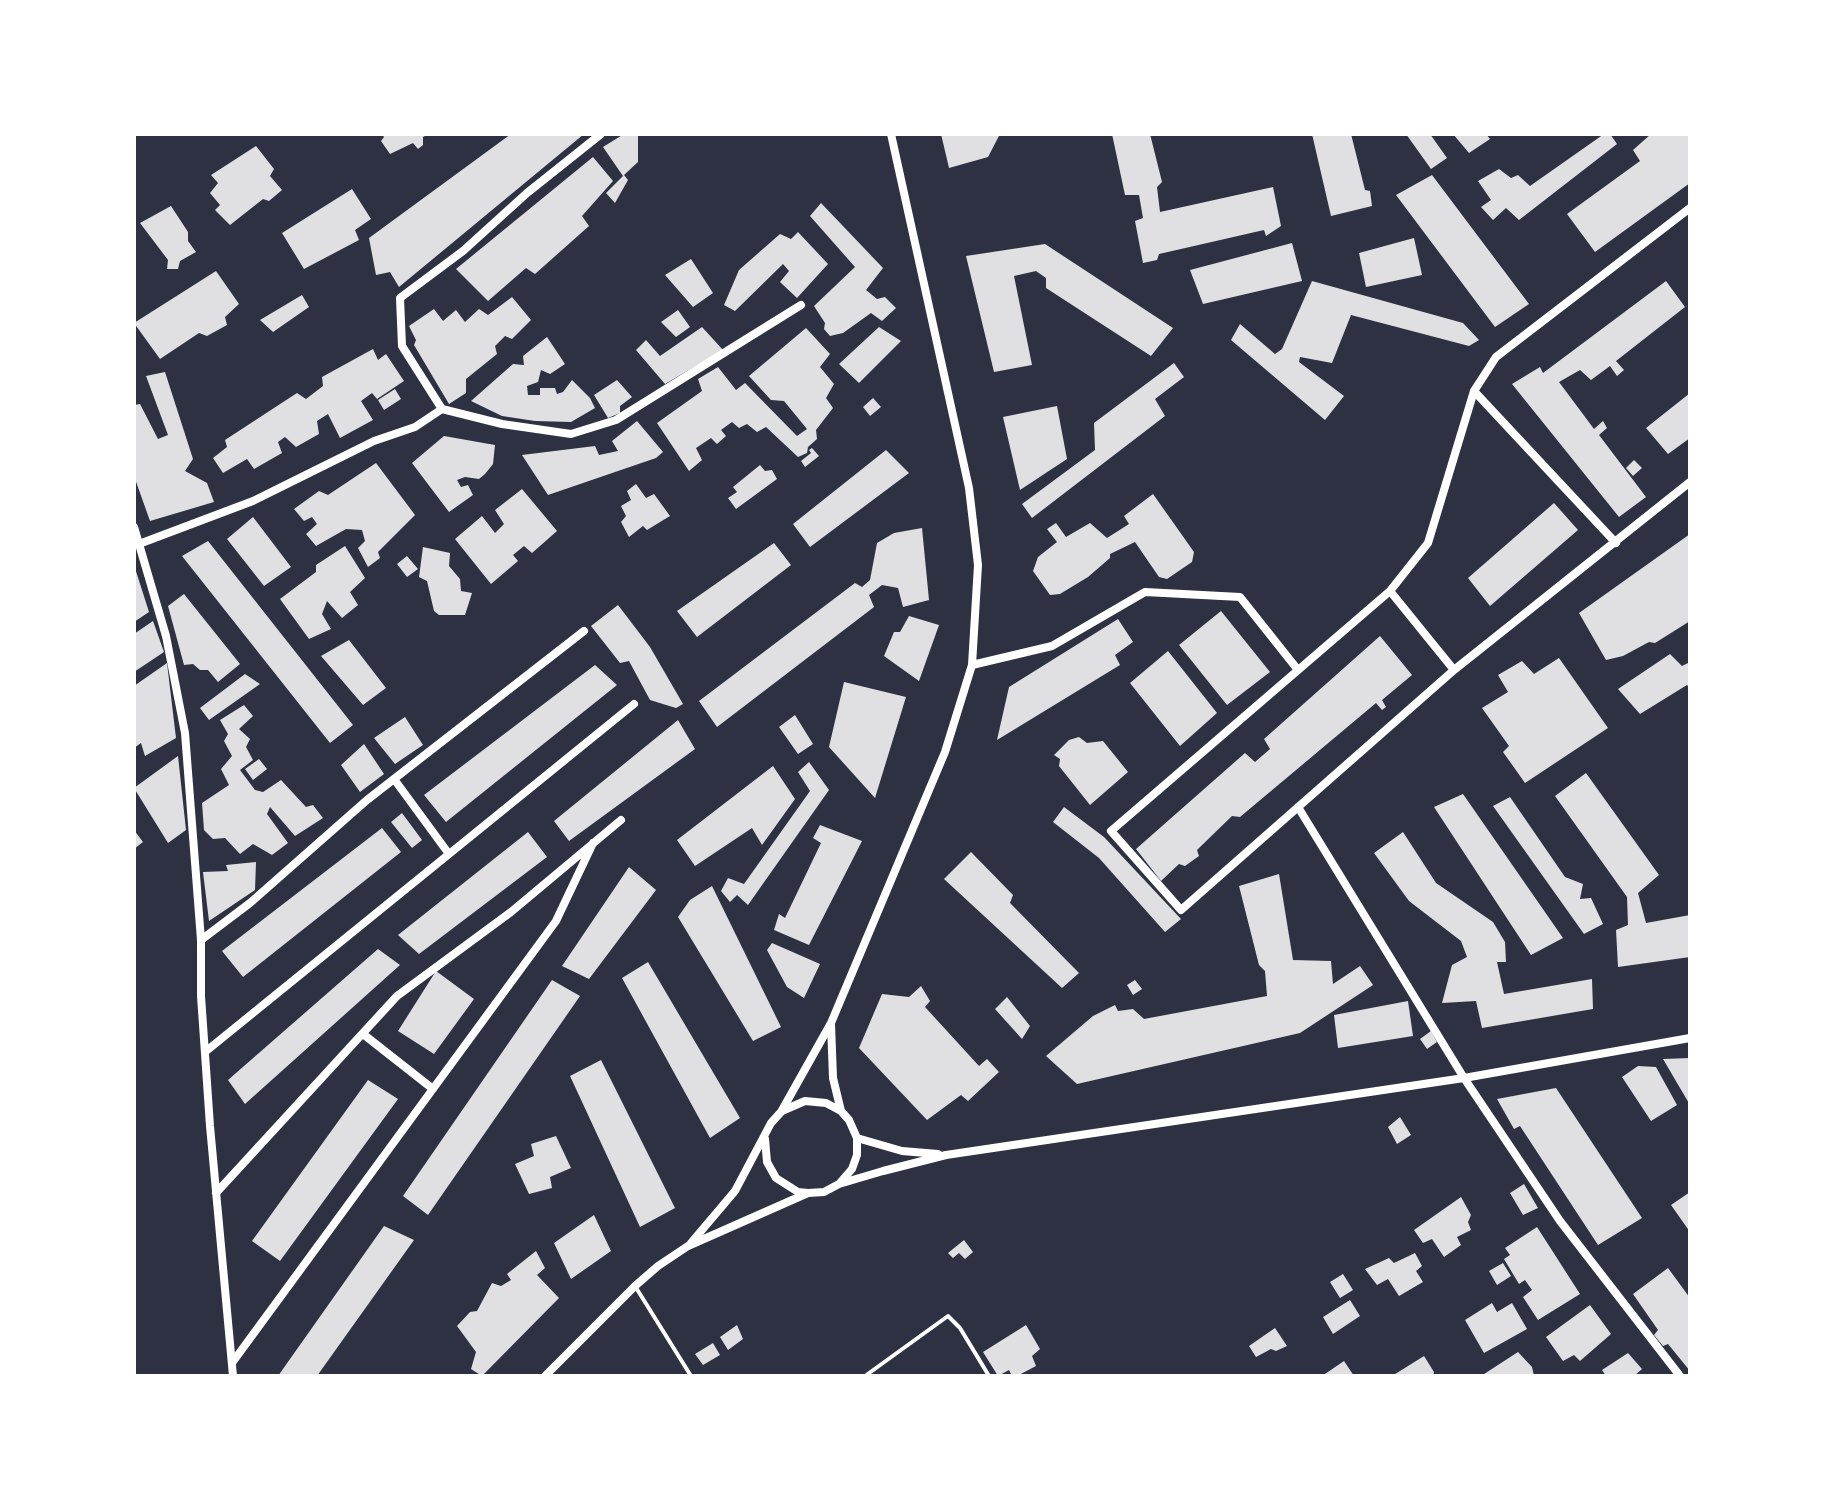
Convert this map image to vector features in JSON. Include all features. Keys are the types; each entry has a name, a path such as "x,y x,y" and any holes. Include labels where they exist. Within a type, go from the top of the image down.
{"street":[{"path":"601,134 527,193 463,251 400,298 402,346 442,409 502,424 571,434 616,420 801,305"},
{"path":"688,1246 735,1191 771,1123 781,1112 831,1023 945,752 972,665 978,565 969,488 891,134"},
{"path":"1690,208 1496,357 1474,391 1428,543 1390,591 1111,831 1181,910 1454,670 1690,482"},
{"path":"1474,391 1616,543"},
{"path":"139,544 253,501 374,441 415,427 442,409"},
{"path":"134,527 166,636 185,733 201,940 205,1052 233,1376"},
{"path":"1390,591 1454,670"},
{"path":"972,665 1052,646 1145,592 1240,597 1298,670"},
{"path":"201,940 250,903 394,779 584,631"},
{"path":"205,1052 634,704"},
{"path":"394,779 449,854"},
{"path":"1298,807 1464,1078 1560,1221 1680,1376"},
{"path":"216,1193 397,996 511,912 621,820"},
{"path":"232,1364 556,921 593,843"},
{"path":"831,1023 833,1078 841,1111"},
{"path":"363,1034 433,1089"},
{"path":"765,1138 767,1162 776,1178 798,1192 824,1192 839,1184 946,1155 1464,1078 1690,1038"},
{"path":"781,1112 805,1101 826,1103 841,1111 849,1120 857,1138 857,1155 852,1169 839,1184"},
{"path":"857,1138 902,1151 946,1155"},
{"path":"545,1376 658,1266 688,1246 808,1193"}],"lane":[{"path":"635,1286 691,1376"},
{"path":"865,1376 948,1316 960,1328 989,1376"}],"building":[{"path":"382,134 428,134 423,137 423,145 418,149 413,143 390,154 381,141 384,137"},
{"path":"511,134 584,134 399,287 390,272 376,275 369,238"},
{"path":"624,134 638,134 638,162 624,175 628,180 615,203 606,193 623,176 603,147"},
{"path":"941,134 1000,134 988,157 949,168"},
{"path":"1112,134 1150,134 1162,182 1157,187 1160,212 1273,187 1281,226 1266,236 1264,230 1159,254 1157,260 1143,263 1135,221 1143,218 1139,195 1125,195"},
{"path":"1312,134 1351,134 1372,206 1331,216"},
{"path":"1406,134 1430,134 1447,158 1431,169"},
{"path":"1453,134 1486,134 1490,139 1469,153"},
{"path":"1604,134 1610,134 1617,144 1519,220 1506,208 1493,220 1481,207 1491,200 1478,181 1499,169 1511,178 1518,175 1530,186"},
{"path":"1651,134 1690,134 1690,183 1595,252 1567,214 1640,161 1633,150"},
{"path":"256,146 274,169 270,176 282,190 269,201 263,199 230,225 215,210 220,205 210,193 218,183 211,175"},
{"path":"593,157 613,181 582,216 589,226 535,274 526,268 488,301 456,269"},
{"path":"1432,175 1529,304 1495,327 1396,195"},
{"path":"352,189 371,219 355,230 359,240 304,269 282,233"},
{"path":"821,203 883,268 866,290 877,299 885,297 896,308 882,321 871,313 843,333 830,336 814,306 855,267 810,216"},
{"path":"171,206 188,232 188,241 196,252 180,261 178,269 167,269 168,260 140,223"},
{"path":"798,232 828,264 797,298 780,282 789,271 783,264 735,311 724,305 739,270 780,234 791,239"},
{"path":"1414,238 1422,275 1366,287 1359,253"},
{"path":"1292,243 1302,281 1203,304 1190,270"},
{"path":"1045,244 1173,328 1151,356 1046,288 1046,278 1036,271 1014,276 1032,365 994,372 966,256"},
{"path":"691,259 713,293 693,307 665,275"},
{"path":"216,271 239,304 225,317 227,325 207,336 199,333 160,359 134,323"},
{"path":"1312,281 1463,323 1479,340 1469,346 1351,315 1332,363 1300,357 1299,362 1344,396 1325,420 1231,340 1240,324 1275,354 1282,349"},
{"path":"1666,281 1685,307 1616,361 1624,370 1617,376 1610,366 1591,380 1580,370 1559,382 1594,429 1603,421 1607,428 1599,435 1646,497 1619,517 1512,384 1540,367 1543,373"},
{"path":"302,295 309,307 273,332 260,320"},
{"path":"512,297 531,320 512,339 505,336 495,346 497,354 466,379 466,393 449,404 414,345 416,340 409,326 434,309 443,321 456,310 465,322 479,309 488,315"},
{"path":"678,310 690,327 676,337 661,322"},
{"path":"702,327 723,350 665,384 636,350 646,340 660,356"},
{"path":"879,327 901,341 859,383 839,364"},
{"path":"806,328 830,354 820,367 834,384 826,398 833,408 816,430 817,439 808,447 807,453 798,457 766,427 757,432 747,424 739,428 732,422 721,430 726,436 717,444 711,438 696,448 702,460 689,471 657,423 702,391 698,379 718,367 736,390 745,383 797,436 807,429 784,401 771,400 749,376"},
{"path":"547,337 565,364 550,374 541,370 538,382 527,386 528,395 540,395 540,388 555,388 557,394 563,392 572,380 590,398 595,408 571,422 535,421 502,416 471,401 513,364 524,365 523,356"},
{"path":"373,349 378,360 386,354 404,381 377,399 372,393 361,401 373,420 340,438 328,414 317,421 319,434 296,447 285,437 278,442 282,453 254,469 247,459 223,473 213,458 227,447 225,440 297,393 306,399 323,386 322,377"},
{"path":"1174,363 1184,377 1155,399 1165,416 1032,518 1022,504 1095,450 1094,423"},
{"path":"165,372 193,459 185,471 207,483 214,502 150,521 134,476 134,405 140,404 158,439 168,435 146,376"},
{"path":"617,380 632,397 620,406 620,413 608,418 594,395"},
{"path":"395,389 401,399 384,410 378,400"},
{"path":"1690,393 1690,438 1668,454 1646,428"},
{"path":"873,398 881,407 870,416 863,407"},
{"path":"1057,406 1067,459 1020,490 1003,417"},
{"path":"637,421 663,452 656,458 548,495 522,455 595,446 599,455 618,451 612,441"},
{"path":"444,436 495,445 493,464 485,474 479,479 465,477 457,480 461,487 468,485 473,495 449,512 412,463"},
{"path":"812,448 819,456 805,467 801,461 811,453 809,450"},
{"path":"886,450 909,473 810,547 793,524"},
{"path":"1634,460 1642,468 1633,476 1626,468"},
{"path":"376,463 415,515 378,552 380,558 368,567 358,548 365,541 362,530 346,529 316,546 306,534 317,524 312,517 304,521 294,509 319,491 328,495"},
{"path":"760,465 765,471 772,470 777,479 736,509 728,498 737,492 733,487"},
{"path":"636,484 646,498 654,494 670,516 647,530 643,526 629,537 621,522 626,516 621,506 631,500 627,491"},
{"path":"522,489 557,531 532,553 524,546 513,555 518,561 491,584 455,539 482,516 495,533 504,524 495,510"},
{"path":"1153,494 1194,552 1192,562 1167,579 1159,577 1135,542 1110,554 1110,558 1088,577 1060,594 1050,595 1033,571 1038,557 1057,542 1047,529 1056,523 1066,537 1090,523 1107,538 1129,524 1124,516"},
{"path":"1554,503 1578,530 1490,606 1468,578"},
{"path":"253,517 291,567 264,586 227,539"},
{"path":"922,528 929,600 903,607 898,588 882,585 869,595 874,607 717,727 699,701 855,583 862,587 870,580 877,543 894,533"},
{"path":"1690,534 1690,621 1655,643 1649,642 1623,656 1606,660 1579,613"},
{"path":"208,541 353,725 330,743 182,556"},
{"path":"774,543 791,565 697,637 677,611"},
{"path":"345,546 365,578 350,592 358,605 342,618 327,601 322,614 331,629 309,639 280,599 316,572 316,565"},
{"path":"423,547 450,553 449,566 460,579 461,591 472,593 465,615 439,615 434,611 427,581 419,577"},
{"path":"407,556 418,569 407,577 397,564"},
{"path":"134,565 149,612 134,622"},
{"path":"184,594 240,664 218,682 208,670 200,670 193,664 184,665 168,606"},
{"path":"618,605 650,647 683,704 676,708 650,700 629,661 620,663 591,626"},
{"path":"1221,611 1270,672 1227,705 1179,645"},
{"path":"909,616 939,625 919,681 884,656 894,632 900,632"},
{"path":"1118,619 1133,642 1115,655 1120,665 997,740 1009,687"},
{"path":"153,621 164,652 134,672 134,634"},
{"path":"1380,636 1412,675 1382,700 1386,707 1382,710 1376,703 1240,817 1232,816 1197,850 1199,856 1185,866 1179,864 1161,881 1136,849 1245,753 1255,762 1270,749 1264,739"},
{"path":"349,640 386,688 363,705 321,656"},
{"path":"1168,651 1217,713 1180,746 1130,683"},
{"path":"1670,654 1682,666 1690,662 1690,688 1687,685 1640,714 1618,689"},
{"path":"1559,658 1608,728 1525,783 1503,752 1509,746 1482,708 1508,692 1498,675 1522,661 1534,674"},
{"path":"167,663 176,738 145,756 141,743 134,748 134,686"},
{"path":"595,665 617,685 446,822 424,795"},
{"path":"245,674 260,684 209,720 200,708"},
{"path":"844,682 906,697 875,798 829,747"},
{"path":"244,705 253,716 239,729 250,739 246,747 253,760 240,770 255,790 263,792 281,780 306,807 313,805 323,818 295,836 270,807 267,814 288,843 272,855 253,844 240,854 225,838 213,839 204,830 202,803 229,785 221,769 232,756 224,741 228,734 220,720"},
{"path":"795,715 813,744 798,754 779,727"},
{"path":"405,717 423,745 395,764 374,738"},
{"path":"678,720 695,749 569,841 554,821"},
{"path":"1079,737 1087,743 1103,741 1128,772 1090,805 1059,766 1060,759 1054,755 1069,740"},
{"path":"364,744 384,774 360,792 341,765"},
{"path":"178,756 186,830 168,843 134,788"},
{"path":"259,759 267,769 253,780 245,769"},
{"path":"809,762 829,790 748,905 737,895 730,902 721,891 728,878 744,884 810,791 798,772"},
{"path":"773,766 795,799 762,845 752,828 695,866 677,840"},
{"path":"1586,773 1659,875 1638,893 1646,923 1690,915 1690,957 1618,967 1616,930 1628,925 1627,897 1555,796"},
{"path":"1463,794 1563,938 1531,955 1434,807"},
{"path":"1510,797 1565,877 1583,884 1580,899 1591,898 1603,924 1584,934 1493,806"},
{"path":"1064,807 1104,837 1181,919 1165,932 1099,858 1053,822"},
{"path":"402,813 422,840 412,848 391,822"},
{"path":"820,825 862,841 809,945 774,930 779,914 785,918 821,843 813,838"},
{"path":"382,828 401,852 243,977 222,951"},
{"path":"134,830 143,842 134,849"},
{"path":"528,832 547,857 419,954 398,935"},
{"path":"1403,832 1436,883 1493,922 1505,942 1506,962 1497,962 1504,994 1592,979 1593,1009 1482,1028 1476,1001 1442,1003 1452,965 1467,957 1461,941 1409,901 1374,853"},
{"path":"971,852 1013,895 1010,903 1079,973 1062,988 944,879"},
{"path":"256,862 255,890 209,921 203,872 228,871 226,865"},
{"path":"629,867 656,890 589,979 562,966"},
{"path":"1279,874 1293,960 1331,961 1333,984 1360,966 1373,985 1300,1033 1077,1084 1046,1056 1093,1016 1115,1005 1118,1011 1133,1009 1144,1019 1267,996 1265,971 1259,965 1239,886"},
{"path":"712,886 781,1027 753,1041 678,917 690,900"},
{"path":"772,943 820,964 804,998 787,987 767,950"},
{"path":"378,949 400,965 245,1104 228,1080"},
{"path":"648,962 740,1118 710,1138 622,978"},
{"path":"436,971 474,999 434,1054 398,1031"},
{"path":"552,980 580,996 428,1215 403,1196"},
{"path":"1135,980 1142,989 1133,995 1127,985"},
{"path":"921,986 930,1001 925,1007 979,1066 987,1059 999,1072 968,1101 961,1095 927,1120 859,1048 882,994 909,997"},
{"path":"1007,997 1030,1026 1022,1039 995,1009"},
{"path":"1408,1001 1413,1036 1338,1048 1334,1015"},
{"path":"1431,1031 1437,1042 1427,1049 1420,1039"},
{"path":"1690,1058 1690,1105 1663,1059"},
{"path":"601,1060 675,1208 640,1227 570,1076"},
{"path":"1638,1066 1656,1067 1677,1105 1651,1121 1622,1077"},
{"path":"368,1080 398,1099 280,1261 252,1241"},
{"path":"1556,1088 1642,1218 1598,1245 1520,1126 1514,1129 1497,1099"},
{"path":"1400,1117 1411,1135 1397,1144 1388,1127"},
{"path":"556,1136 571,1168 550,1177 552,1188 529,1194 515,1164 534,1156 531,1144"},
{"path":"1524,1184 1538,1208 1523,1215 1510,1193"},
{"path":"1690,1192 1690,1232 1671,1205"},
{"path":"1461,1197 1471,1215 1468,1222 1471,1230 1457,1237 1461,1245 1444,1257 1432,1239 1423,1243 1414,1230"},
{"path":"594,1215 611,1251 571,1279 554,1243"},
{"path":"384,1226 414,1240 317,1376 278,1376"},
{"path":"1537,1227 1580,1294 1538,1320 1523,1297 1532,1290 1525,1280 1519,1284 1504,1259 1510,1255 1505,1248"},
{"path":"964,1240 973,1252 965,1259 959,1253 953,1258 948,1253"},
{"path":"536,1251 545,1268 537,1275 559,1298 482,1376 471,1369 476,1352 457,1326 470,1312 477,1311 492,1283 501,1286 511,1280 507,1274"},
{"path":"1415,1253 1422,1266 1416,1271 1423,1282 1399,1296 1388,1279 1377,1285 1365,1269 1389,1258 1394,1263"},
{"path":"1503,1263 1511,1276 1497,1285 1489,1271"},
{"path":"1668,1268 1690,1298 1690,1371 1668,1344 1663,1346 1654,1335 1658,1330 1633,1294"},
{"path":"1343,1274 1353,1290 1340,1298 1330,1282"},
{"path":"1350,1300 1360,1316 1333,1334 1323,1317"},
{"path":"1492,1303 1497,1312 1512,1303 1527,1329 1484,1353 1465,1320"},
{"path":"1590,1305 1611,1334 1580,1361 1574,1355 1563,1361 1546,1337"},
{"path":"737,1325 743,1339 728,1350 720,1337"},
{"path":"1026,1325 1040,1349 1032,1356 1036,1366 1017,1376 1012,1376 1009,1370 998,1376 983,1352"},
{"path":"1275,1328 1287,1346 1276,1351 1271,1349 1256,1357 1249,1346"},
{"path":"713,1343 720,1355 703,1365 695,1354"},
{"path":"1518,1352 1532,1367 1534,1376 1481,1376"},
{"path":"1628,1353 1642,1369 1634,1376 1606,1376 1602,1370"},
{"path":"1424,1356 1434,1372 1433,1376 1392,1376"},
{"path":"1344,1361 1354,1376 1322,1376"}]}
